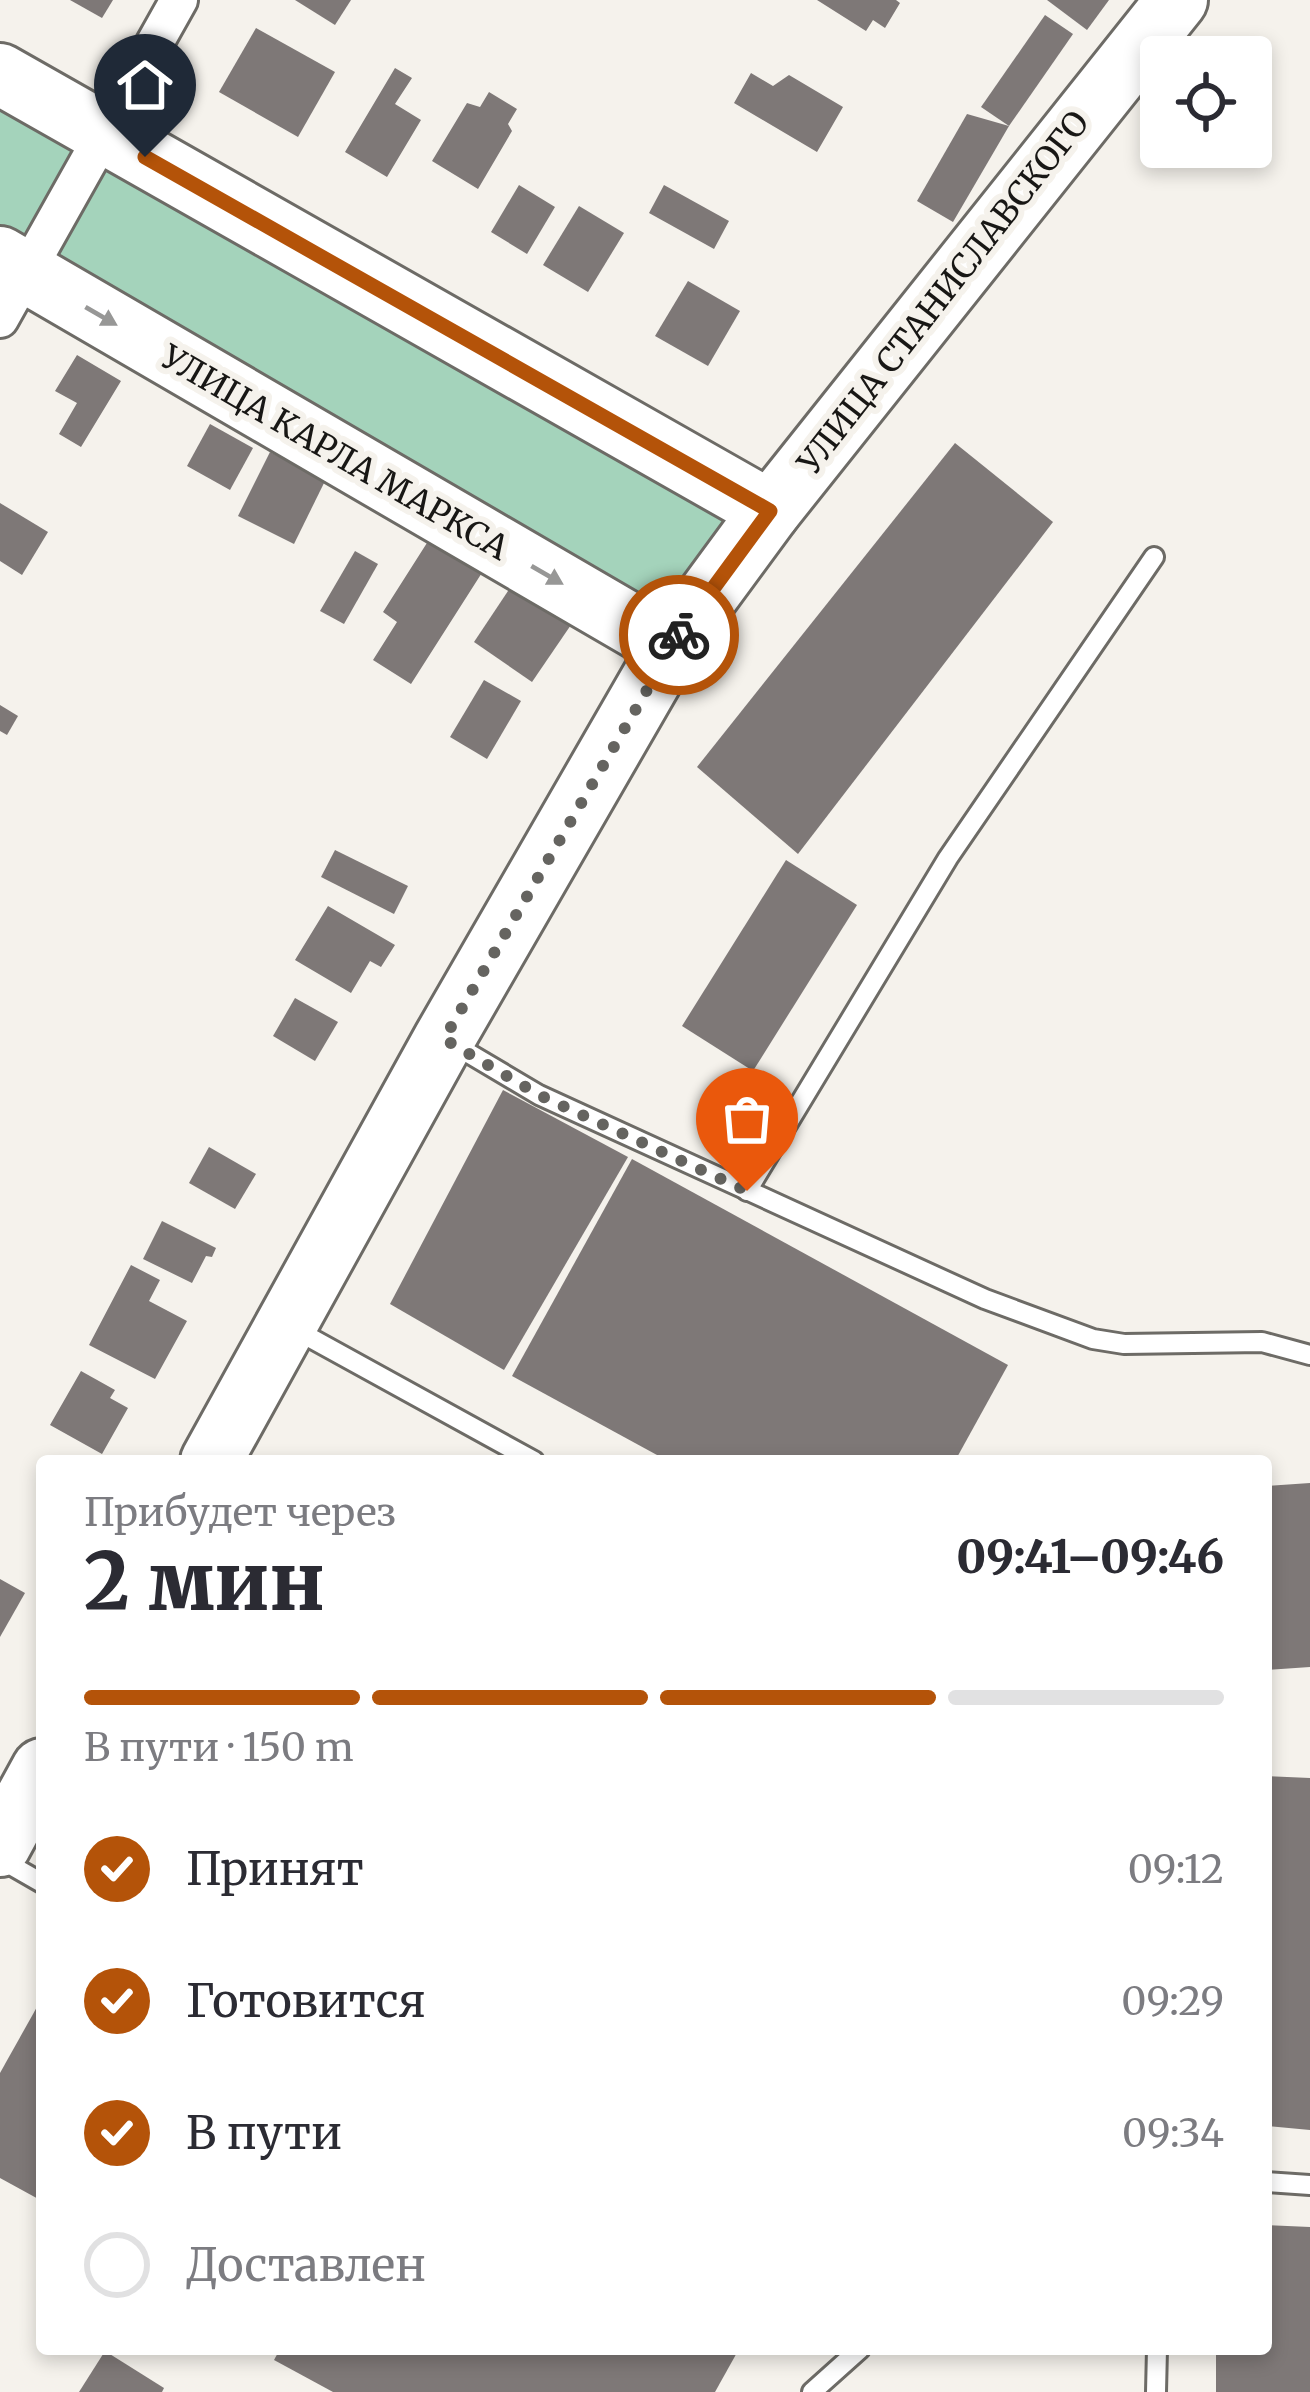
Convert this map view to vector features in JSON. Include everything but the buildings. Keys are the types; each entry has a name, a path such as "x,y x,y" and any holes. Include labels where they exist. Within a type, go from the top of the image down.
{"main road":[{"name":"УЛИЦА СТАНИСЛАВСКОГО","path":"214,1455 444,1039 670,647 770,511 1177,0"},
{"path":"0,74 770,511"},
{"name":"УЛИЦА КАРЛА МАРКСА","path":"9,283 670,647"},
{"path":"0,1846 36,1780"}],"street":[{"path":"9,283 104,133 179,0"}],"lane":[{"path":"747,1191 948,858 1154,557"},
{"path":"444,1039 539,1095 985,1300 1093,1339 1124,1344 1262,1342 1310,1354"},
{"path":"286,1325 523,1455"},
{"path":"0,1859 36,1880"},
{"path":"1272,2182 1310,2185"},
{"path":"812,2392 853,2355"},
{"path":"1156,2392 1157,2355"}],"green space":[{"path":"0,74 770,511 670,647 0,262"}],"way so far":[{"path":"679,635 444,1039 539,1095 747,1191"}],"route":[{"path":"145,157 770,511 679,635"}]}
